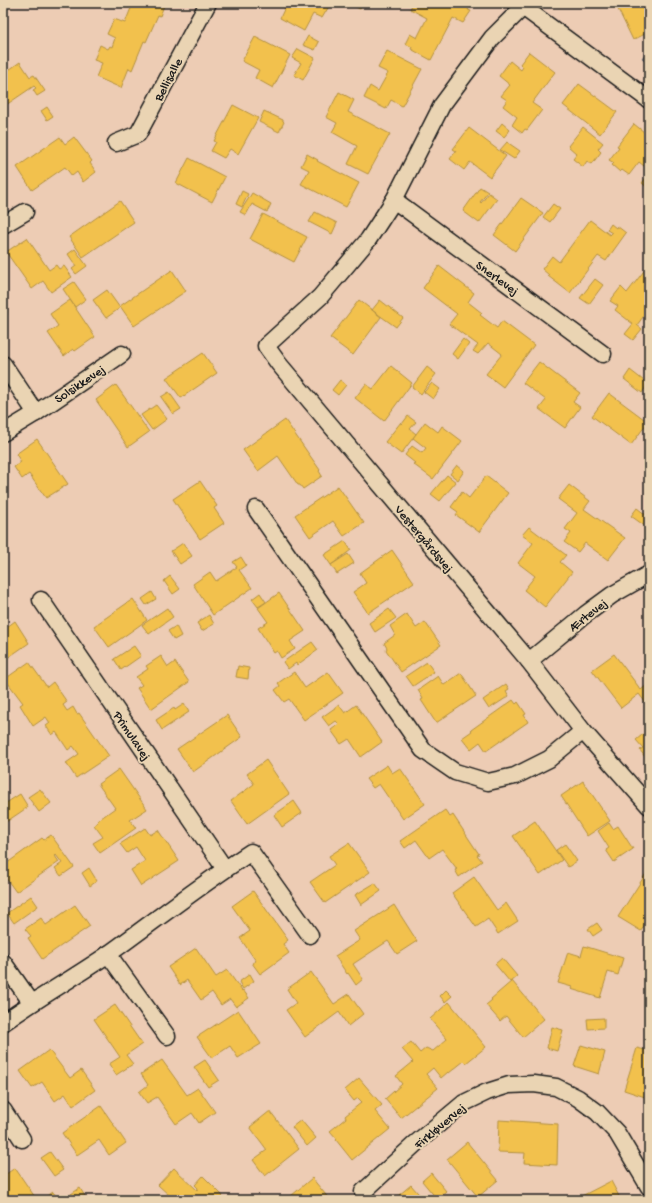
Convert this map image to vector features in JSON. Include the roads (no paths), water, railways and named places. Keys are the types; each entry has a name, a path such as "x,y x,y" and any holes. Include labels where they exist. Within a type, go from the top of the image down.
{"street":[{"name":"Bellisalle","path":"116,143 138,134 208,3"},
{"path":"394,200 442,105 492,38 527,5 649,100"},
{"name":"Vestergårdsvej","path":"394,200 368,240 320,297 266,346 529,662 583,730 649,806"},
{"name":"Snerlevej","path":"394,200 603,354"},
{"path":"3,226 24,212"},
{"name":"Solsikkevej","path":"3,433 36,413 122,354"},
{"path":"3,364 36,413"},
{"path":"256,509 423,750 455,772 488,782 515,776 549,760 583,730"},
{"name":"Ærtevej","path":"529,662 612,594 649,574"},
{"name":"Primulavej","path":"41,600 225,869"},
{"path":"3,1023 31,1002 108,954 225,869 251,852 310,934"},
{"path":"108,954 167,1036"},
{"path":"3,962 31,1002"},
{"name":"Firkløvervej","path":"363,1192 415,1144 464,1103 487,1092 509,1085 534,1084 556,1087 578,1098 597,1112 617,1133 649,1186"},
{"path":"3,1110 22,1138"}]}
